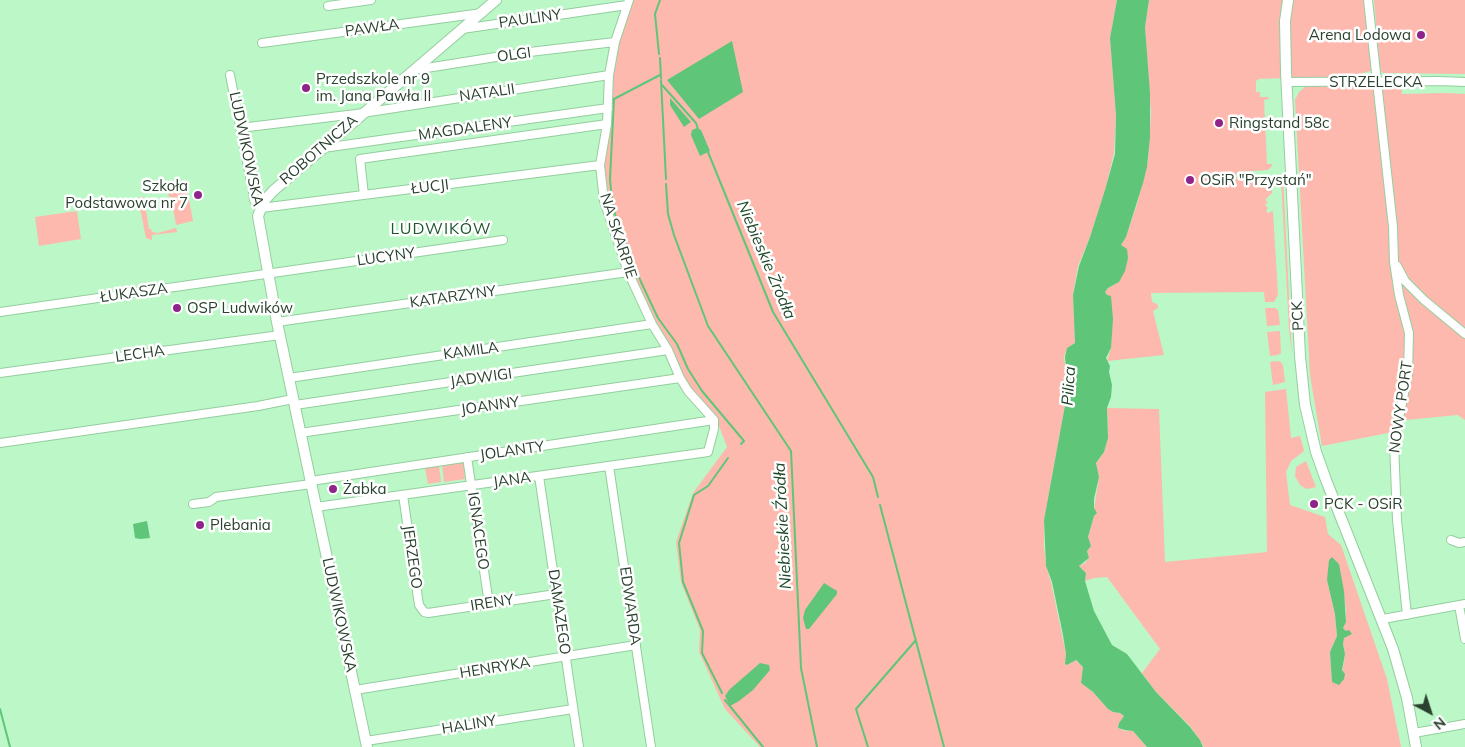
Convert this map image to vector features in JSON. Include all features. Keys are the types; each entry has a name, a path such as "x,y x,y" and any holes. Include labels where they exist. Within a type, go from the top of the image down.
{"street":[{"path":"328,6 371,0"},
{"name":"ROBOTNICZA","path":"261,208 273,191 321,148 496,0"},
{"name":"PCK","path":"1288,0 1285,21 1286,82 1300,356 1305,405 1316,452 1326,480 1382,619"},
{"name":"NOWY PORT","path":"1368,0 1393,227 1394,262 1399,295 1409,333 1408,374 1394,442 1397,520 1407,615"},
{"name":"PAULINY","path":"462,29 628,2"},
{"name":"NA SKARPIE","path":"628,2 615,42 609,75 608,108 600,165 604,201 628,272 652,324 668,350 688,391 714,420"},
{"name":"PAWŁA","path":"262,43 482,13"},
{"name":"OLGI","path":"413,70 521,53 615,42"},
{"name":"LUDWIKOWSKA","path":"230,75 254,200 261,208 258,216 268,274 366,744"},
{"name":"NATALII","path":"240,128 356,114 365,111 609,75"},
{"name":"STRZELECKA","path":"1286,82 1465,82"},
{"name":"MAGDALENY","path":"321,148 608,108"},
{"path":"364,195 360,159 606,124"},
{"name":"ŁUCJI","path":"261,208 600,165"},
{"name":"LUCYNY","path":"268,274 503,240"},
{"path":"1394,262 1405,280 1424,300 1465,334"},
{"name":"KATARZYNY","path":"278,322 628,272"},
{"name":"ŁUKASZA","path":"0,312 268,274"},
{"name":"KAMILA","path":"289,378 652,324"},
{"name":"LECHA","path":"0,374 280,334"},
{"name":"JADWIGI","path":"294,402 668,350"},
{"name":"JOANNY","path":"300,433 680,378"},
{"path":"0,443 294,402"},
{"name":"JANA","path":"316,507 708,452 714,429 714,420"},
{"name":"JOLANTY","path":"311,482 714,420"},
{"name":"IGNACEGO","path":"467,457 489,604"},
{"name":"EDWARDA","path":"609,466 651,747"},
{"name":"DAMAZEGO","path":"539,476 579,747"},
{"path":"193,504 209,502 216,497 311,482"},
{"name":"JERZEGO","path":"403,495 419,605 424,612 428,613"},
{"path":"1451,540 1465,542"},
{"name":"IRENY","path":"428,613 556,594"},
{"path":"1416,747 1403,682 1382,619 1462,605 1465,639"},
{"name":"HENRYKA","path":"355,690 636,646"},
{"name":"HALINY","path":"366,744 573,708"},
{"path":"1414,734 1465,724"}],"shaded area":[{"path":"632,0 1117,0 1110,38 1116,115 1114,153 1105,191 1078,266 1073,294 1075,343 1067,348 1064,357 1068,389 1044,520 1044,546 1046,566 1066,654 1065,664 1068,665 1075,660 1083,667 1081,683 1093,692 1108,709 1124,716 1118,728 1125,731 1132,730 1147,747 760,747 725,709 699,652 700,630 681,582 676,542 693,493 727,447 716,418 689,391 654,322 629,268 604,190 604,163 610,108 611,74 617,40"},
{"name":"OSiR \"Przystań\"","path":"1149,0 1286,0 1282,78 1259,79 1256,81 1256,92 1260,92 1260,97 1268,97 1269,99 1264,100 1267,164 1272,164 1272,166 1268,170 1237,172 1236,175 1237,179 1271,179 1272,193 1265,200 1268,202 1265,205 1268,208 1266,211 1268,213 1273,211 1278,295 1274,302 1265,302 1264,292 1151,293 1152,302 1158,306 1153,311 1164,355 1107,361 1111,348 1107,295 1105,292 1108,288 1119,282 1121,245 1126,237 1137,204 1148,161 1151,113 1145,27"},
{"path":"1292,0 1366,0 1373,70 1350,77 1290,78 1289,10"},
{"name":"Arena Lodowa","path":"1374,0 1465,0 1465,74 1383,73 1380,70"},
{"path":"1401,84 1402,94 1465,94 1465,420 1458,415 1406,420 1388,433 1322,446 1310,375 1295,100 1305,85"},
{"path":"1283,177 1292,355 1281,179"},
{"path":"187,189 193,221 176,225 171,197 169,197 168,192"},
{"path":"144,197 149,229 152,232 158,233 176,228 177,232 152,235 152,240 146,238 138,198"},
{"path":"77,211 81,239 39,246 35,217"},
{"path":"1265,308 1275,308 1278,310 1280,325 1267,326"},
{"path":"1280,331 1281,353 1270,356 1267,332"},
{"path":"1278,361 1283,366 1285,382 1273,385 1270,362"},
{"path":"1286,389 1291,438 1300,436 1304,450 1291,461 1286,472 1290,505 1325,517 1328,534 1341,545 1387,679 1401,747 1204,747 1190,726 1156,692 1142,673 1160,649 1107,577 1085,581 1086,573 1079,566 1089,558 1087,551 1091,546 1088,537 1094,516 1097,513 1094,509 1099,477 1096,463 1104,452 1108,438 1107,408 1159,409 1165,562 1267,552 1265,392","holes":["1340,570 1346,622 1343,628 1347,636 1344,638 1343,644 1345,654 1341,682 1332,682 1330,652 1337,636 1335,614 1327,580"]},
{"path":"1306,461 1316,487 1306,489 1300,485 1295,476 1296,467"},
{"path":"463,462 465,479 444,482 442,465"},
{"path":"439,466 441,482 428,484 425,468"}],"water":[{"name":"Pilica","path":"1117,0 1149,0 1145,27 1150,93 1150,137 1147,167 1143,183 1126,237 1121,245 1127,249 1128,258 1125,271 1119,282 1108,288 1105,292 1111,296 1113,319 1111,348 1106,358 1110,366 1109,372 1112,385 1111,397 1107,408 1108,438 1104,452 1096,463 1099,477 1094,508 1097,513 1094,516 1088,537 1091,546 1087,551 1089,558 1079,566 1086,573 1085,581 1094,611 1112,645 1127,654 1156,692 1190,727 1203,747 1147,747 1133,731 1118,728 1124,716 1108,709 1093,692 1081,683 1083,667 1076,660 1067,665 1065,664 1066,654 1063,635 1052,582 1046,566 1044,520 1068,389 1065,357 1067,348 1075,343 1073,295 1079,266 1090,237 1115,154 1116,115 1110,38"},
{"path":"732,41 743,92 699,119 667,80"},
{"path":"670,98 691,122 684,127 670,105"},
{"path":"697,128 701,130 710,151 700,156 691,135 692,130"},
{"path":"147,521 150,538 135,538 133,524"},
{"path":"1332,557 1339,564 1344,591 1346,622 1343,628 1346,631 1349,630 1352,634 1344,638 1345,654 1342,670 1345,674 1344,679 1339,685 1332,682 1330,652 1337,636 1335,614 1327,580 1329,560"},
{"path":"824,583 837,591 837,594 809,629 806,629 803,618 805,610"},
{"path":"760,663 769,665 770,670 753,690 730,706 725,696 729,690"}],"waterway":[{"name":"Niebieskie Źródła","path":"659,54 655,14 660,0"},
{"name":"Niebieskie Źródła","path":"660,58 661,78"},
{"path":"660,75 614,99 610,179 612,200 616,218 641,282 658,318 677,344 688,369 702,391 744,441 741,444"},
{"name":"Niebieskie Źródła","path":"661,80 666,179"},
{"name":"Niebieskie Żródła","path":"662,85 696,123 698,129"},
{"name":"Niebieskie Żródła","path":"708,152 773,312 873,477 878,497"},
{"name":"Niebieskie Źródła","path":"666,184 668,214 674,235 708,326 791,451 801,668 817,747"},
{"path":"722,693 702,653 703,631 683,582 679,543 694,495 708,486 728,458"},
{"name":"Niebieskie Żródła","path":"880,505 944,747"},
{"name":"Niebieskie Żródła","path":"868,747 856,709 916,640"},
{"path":"725,700 763,747"},
{"path":"0,709 10,747"}],"place":[{"name":"Arena Lodowa","path":"1421,35"},
{"name":"Przedszkole nr 9 im. Jana Pawła II","path":"306,88"},
{"name":"Ringstand 58c","path":"1219,123"},
{"name":"OSiR \"Przystań\"","path":"1190,180"},
{"name":"Szkoła Podstawowa nr 7","path":"198,195"},
{"name":"OSP Ludwików","path":"177,308"},
{"name":"Żabka","path":"333,489"},
{"name":"PCK - OSiR","path":"1314,504"},
{"name":"Plebania","path":"200,525"}],"district":[{"name":"LUDWIKÓW","path":"441,229"}]}
